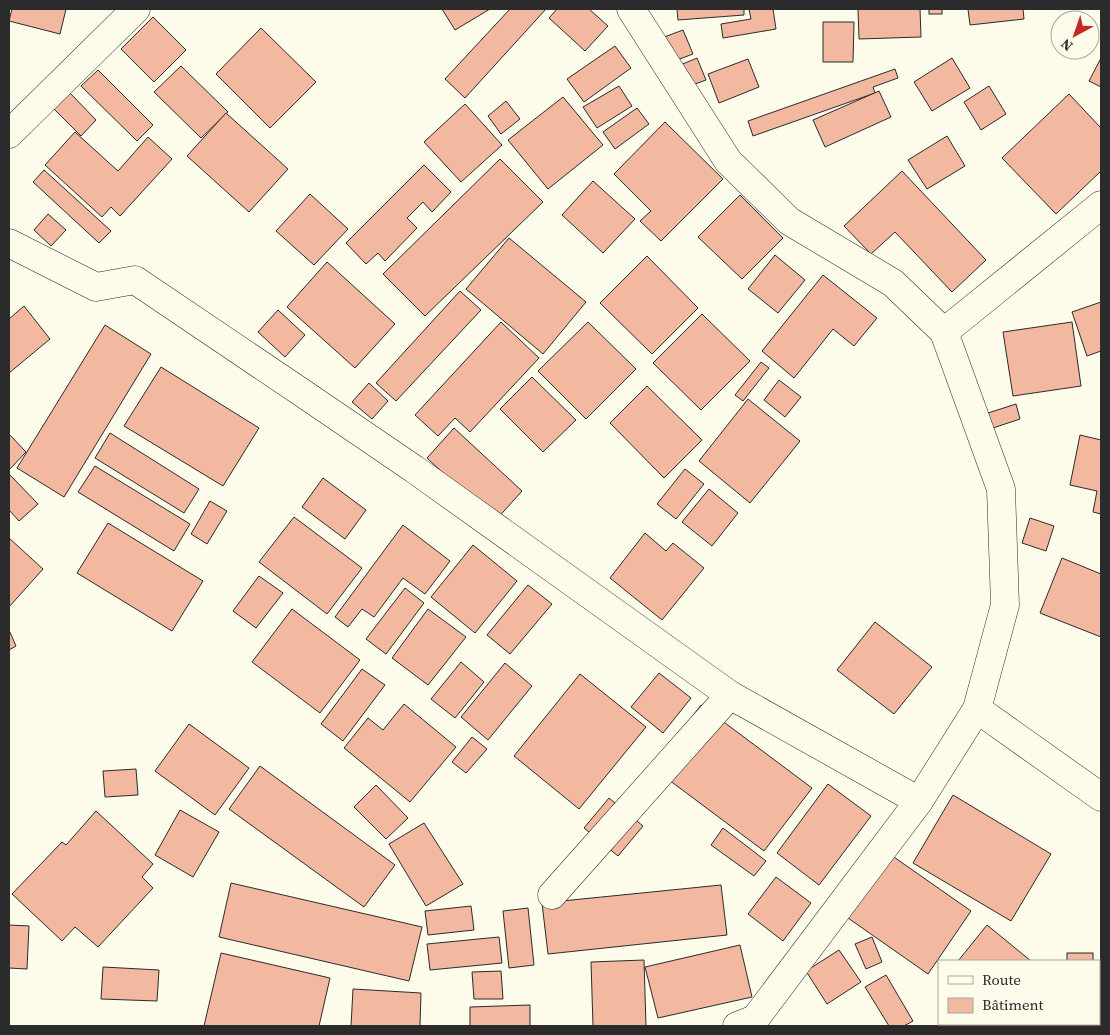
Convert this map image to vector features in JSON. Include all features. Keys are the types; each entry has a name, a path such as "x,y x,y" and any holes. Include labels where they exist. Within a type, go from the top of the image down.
{"street":[{"path":"9,134 136,9"},
{"path":"632,9 728,161 789,220 893,283 944,332 1001,489 1005,606 977,709 919,801 750,1024"},
{"path":"944,332 1101,205"},
{"path":"9,244 96,287 135,280 414,469 730,695 919,801"},
{"path":"552,895 730,695"},
{"path":"977,709 1101,797"}],"building":[{"path":"12,9 66,9 60,34 9,21"},
{"path":"442,9 490,9 455,30"},
{"path":"510,9 546,9 465,98 445,79"},
{"path":"557,9 589,9 608,26 585,51 549,18"},
{"path":"677,9 744,9 744,15 678,20"},
{"path":"749,9 773,9 776,29 723,38 721,24 751,19"},
{"path":"858,9 920,9 921,37 859,39"},
{"path":"929,9 942,9 942,14 929,14"},
{"path":"968,9 1023,9 1024,19 970,25"},
{"path":"153,17 186,50 154,82 121,49"},
{"path":"823,22 854,22 853,62 823,62"},
{"path":"261,28 316,82 270,128 216,74"},
{"path":"683,30 693,54 669,63 659,39"},
{"path":"615,46 631,68 584,102 567,79"},
{"path":"697,58 706,80 687,87 678,66"},
{"path":"952,58 970,88 932,111 914,82"},
{"path":"1101,58 1101,87 1089,81"},
{"path":"748,59 759,87 719,103 708,74"},
{"path":"181,66 228,112 201,138 154,92"},
{"path":"895,69 898,78 873,87 875,93 753,136 748,121"},
{"path":"98,70 153,125 137,141 81,86"},
{"path":"619,86 632,106 597,128 583,107"},
{"path":"989,86 1006,114 981,130 964,102"},
{"path":"879,91 891,117 825,147 813,120"},
{"path":"70,93 96,120 81,136 54,109"},
{"path":"1069,94 1101,128 1101,171 1056,214 1002,158"},
{"path":"563,97 603,145 548,189 508,140"},
{"path":"506,101 520,119 501,134 488,116"},
{"path":"465,104 502,145 461,182 424,142"},
{"path":"637,108 649,124 615,149 603,132"},
{"path":"226,113 288,169 249,212 187,156"},
{"path":"665,122 723,179 661,241 640,221 651,211 614,174"},
{"path":"75,132 118,171 148,137 172,159 120,216 111,207 102,217 45,165"},
{"path":"947,136 965,166 927,189 908,160"},
{"path":"500,159 543,202 425,316 383,274"},
{"path":"424,165 451,192 432,212 423,202 407,218 417,228 385,261 378,253 366,264 346,243"},
{"path":"44,170 111,231 99,243 33,182"},
{"path":"902,171 986,260 952,292 895,232 871,254 844,226"},
{"path":"593,181 635,219 603,253 562,215"},
{"path":"310,194 348,229 314,265 276,231"},
{"path":"740,195 783,238 742,279 698,237"},
{"path":"48,214 66,230 51,246 34,230"},
{"path":"509,238 586,302 543,354 466,289"},
{"path":"775,255 805,280 778,313 748,289"},
{"path":"647,256 698,308 652,354 600,303"},
{"path":"327,262 395,324 355,368 287,307"},
{"path":"823,275 877,318 854,346 833,329 794,378 762,351"},
{"path":"460,291 481,310 396,401 376,383"},
{"path":"1101,302 1101,351 1087,356 1072,312"},
{"path":"24,306 50,339 9,373 9,319"},
{"path":"278,310 305,335 285,357 258,332"},
{"path":"702,314 750,361 701,410 653,363"},
{"path":"501,322 539,358 470,432 455,418 438,436 415,415"},
{"path":"588,322 636,369 586,419 538,371"},
{"path":"1072,322 1081,386 1013,396 1003,332"},
{"path":"105,325 151,354 64,497 17,468"},
{"path":"761,362 769,368 743,401 735,395"},
{"path":"161,367 259,428 223,486 124,426"},
{"path":"532,377 576,420 543,452 500,409"},
{"path":"779,380 801,397 785,417 764,400"},
{"path":"369,383 388,401 372,419 352,402"},
{"path":"647,386 702,440 664,478 610,423"},
{"path":"748,399 800,441 750,503 699,461"},
{"path":"1016,404 1020,419 990,429 985,414"},
{"path":"454,428 522,491 495,521 427,458"},
{"path":"110,433 199,489 184,513 95,458"},
{"path":"9,434 26,452 9,470"},
{"path":"1080,435 1101,440 1101,514 1093,512 1097,491 1070,485"},
{"path":"95,466 190,524 174,551 78,492"},
{"path":"685,469 704,484 676,519 657,504"},
{"path":"10,475 38,504 19,521 9,510"},
{"path":"323,478 366,510 345,539 302,507"},
{"path":"709,489 738,513 712,546 682,522"},
{"path":"210,501 227,511 207,544 191,534"},
{"path":"294,517 362,568 327,614 259,562"},
{"path":"1030,518 1054,526 1046,551 1022,543"},
{"path":"108,523 203,581 172,631 77,573"},
{"path":"403,525 450,561 425,594 403,578 374,617 362,609 348,627 335,617"},
{"path":"645,533 666,551 673,543 704,568 662,620 610,578"},
{"path":"9,538 43,569 9,607"},
{"path":"473,545 517,581 475,633 431,597"},
{"path":"1062,558 1101,574 1101,637 1040,613"},
{"path":"259,576 283,593 256,628 233,611"},
{"path":"528,585 552,604 510,654 487,635"},
{"path":"405,588 424,603 386,654 366,639"},
{"path":"292,609 360,660 320,713 252,662"},
{"path":"428,609 466,637 428,685 392,658"},
{"path":"875,622 932,667 894,714 837,670"},
{"path":"9,630 16,646 9,650"},
{"path":"461,662 484,682 455,718 431,699"},
{"path":"505,663 532,686 488,740 461,717"},
{"path":"362,669 385,685 343,741 321,724"},
{"path":"659,673 691,698 663,733 631,707"},
{"path":"580,674 646,727 579,809 514,756"},
{"path":"404,704 456,747 410,802 344,748 368,718 383,730"},
{"path":"701,705 812,788 764,851 653,768"},
{"path":"189,724 249,768 215,815 155,771"},
{"path":"472,737 487,749 466,773 452,762"},
{"path":"260,766 395,865 364,907 229,809"},
{"path":"136,769 138,795 105,797 103,771"},
{"path":"828,784 871,816 819,885 777,853"},
{"path":"376,785 408,818 386,839 354,807"},
{"path":"953,795 1051,854 1011,921 913,863"},
{"path":"609,798 643,826 618,856 584,828"},
{"path":"180,810 219,832 193,877 155,855"},
{"path":"96,811 153,864 142,877 153,888 98,947 75,927 62,941 12,894 62,842 66,845"},
{"path":"424,823 463,884 426,906 389,844"},
{"path":"723,828 766,861 754,876 711,845"},
{"path":"891,855 971,911 928,974 848,918"},
{"path":"776,877 811,903 783,941 748,914"},
{"path":"231,883 422,927 409,981 219,937"},
{"path":"721,885 727,935 548,954 542,903"},
{"path":"471,906 474,930 428,935 425,911"},
{"path":"528,908 534,965 509,968 503,911"},
{"path":"9,925 29,926 27,969 9,968"},
{"path":"987,925 1030,960 959,960"},
{"path":"499,937 502,963 430,970 427,944"},
{"path":"872,937 882,962 866,969 855,944"},
{"path":"740,945 752,997 658,1018 645,967"},
{"path":"839,950 861,982 827,1004 806,971"},
{"path":"221,953 330,978 319,1026 204,1026"},
{"path":"1067,953 1093,953 1093,960 1067,960"},
{"path":"644,960 646,1026 593,1026 591,962"},
{"path":"103,967 159,970 157,1001 101,999"},
{"path":"501,971 503,999 474,999 472,972"},
{"path":"886,975 913,1021 904,1026 889,1026 865,987"},
{"path":"353,989 421,993 420,1026 351,1026"},
{"path":"1101,998 1101,1026 1073,1026 1100,1025"},
{"path":"530,1005 530,1026 470,1026 470,1007"},
{"path":"946,1025 1010,1025 1007,1026 944,1026"},
{"path":"1064,1025 1065,1026 1028,1026"}]}
